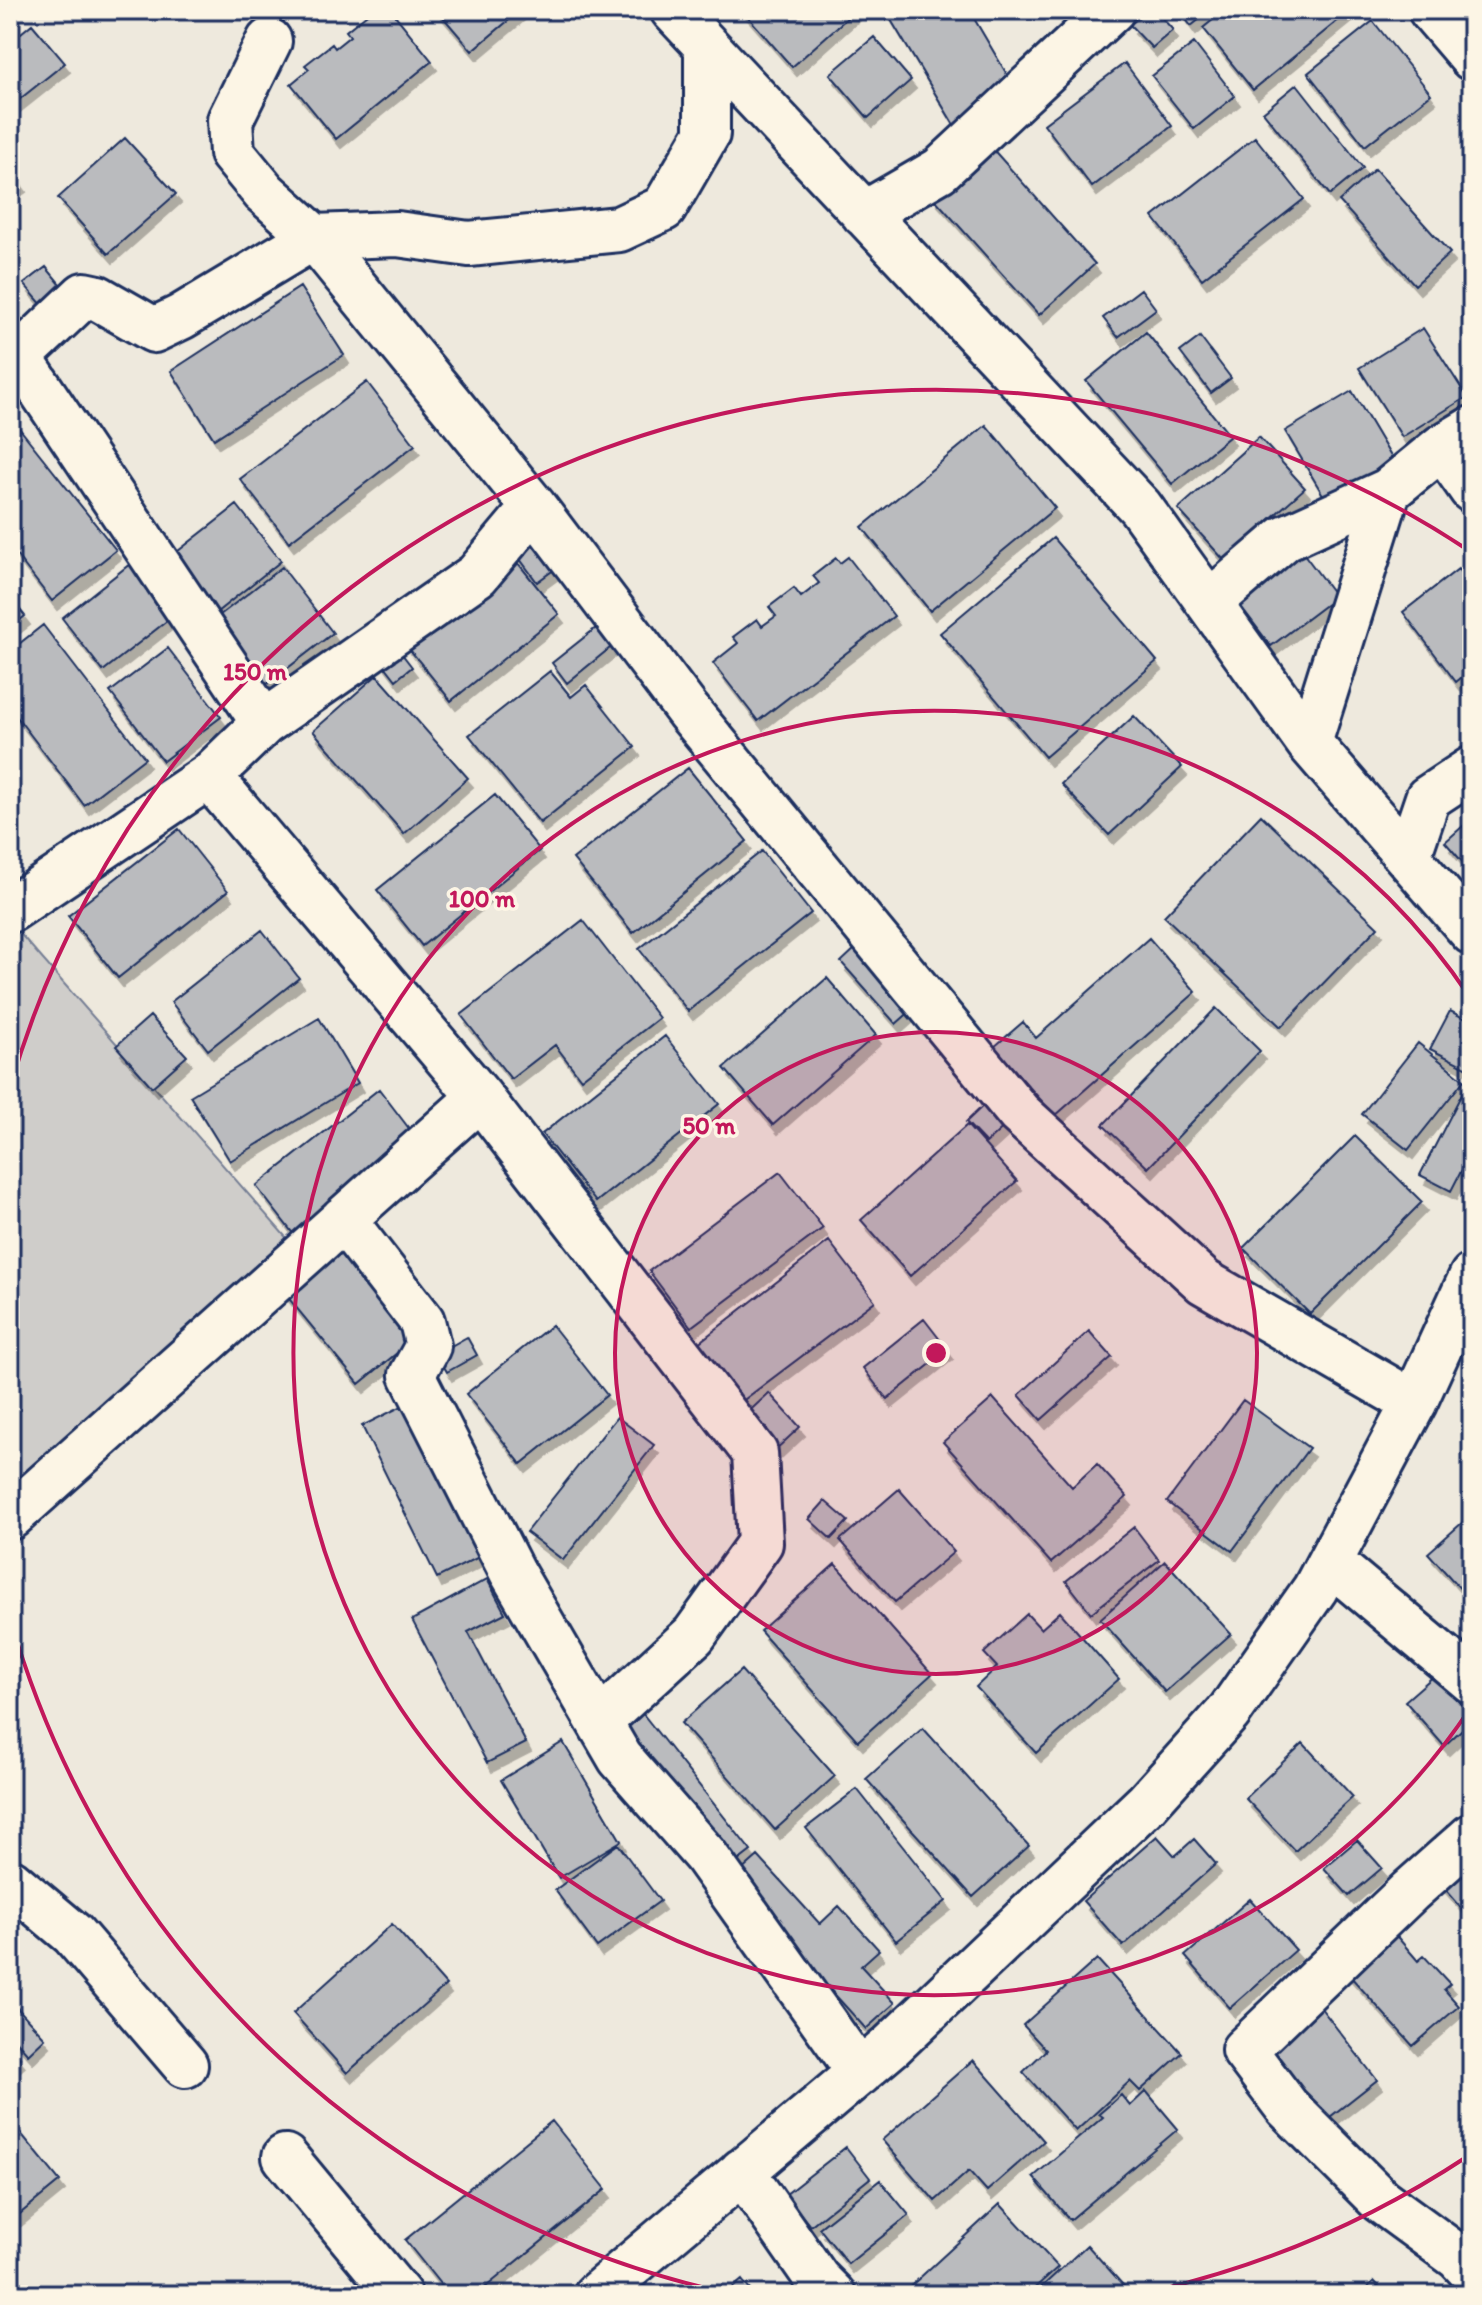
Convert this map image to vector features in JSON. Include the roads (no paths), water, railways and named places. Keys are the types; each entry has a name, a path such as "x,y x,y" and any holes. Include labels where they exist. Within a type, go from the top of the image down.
{"street":[{"path":"864,214 940,170 1112,10"},
{"path":"1431,10 1472,58"},
{"path":"693,23 864,214 1140,507 1309,743 1472,932"},
{"path":"264,723 14,361 84,295 98,298 154,330 314,237 397,234 469,244 619,229 664,208 707,134 693,23"},
{"path":"269,41 230,120 232,153 264,192 314,237 534,507 688,711 1019,1113 1204,1282 1414,1403"},
{"path":"1209,603 1285,538 1388,491 1457,438 1472,490"},
{"path":"1309,743 1388,491"},
{"path":"10,910 209,776 264,723 477,575 534,507"},
{"path":"1408,857 1428,798 1472,769"},
{"path":"209,776 480,1097 755,1453 760,1543 694,1635 600,1721"},
{"path":"10,1517 480,1097"},
{"path":"343,1219 422,1321 428,1346 412,1375 512,1572 620,1758 705,1855 860,2073"},
{"path":"596,2295 860,2073 1147,1803 1229,1712 1315,1589 1414,1403 1472,1276"},
{"path":"1330,1562 1472,1681"},
{"path":"1467,2252 1380,2200 1287,2107 1244,2050 1472,1836"},
{"path":"10,1881 73,1934 185,2065"},
{"path":"285,2157 399,2295"},
{"path":"742,2171 817,2279 833,2295"}]}
